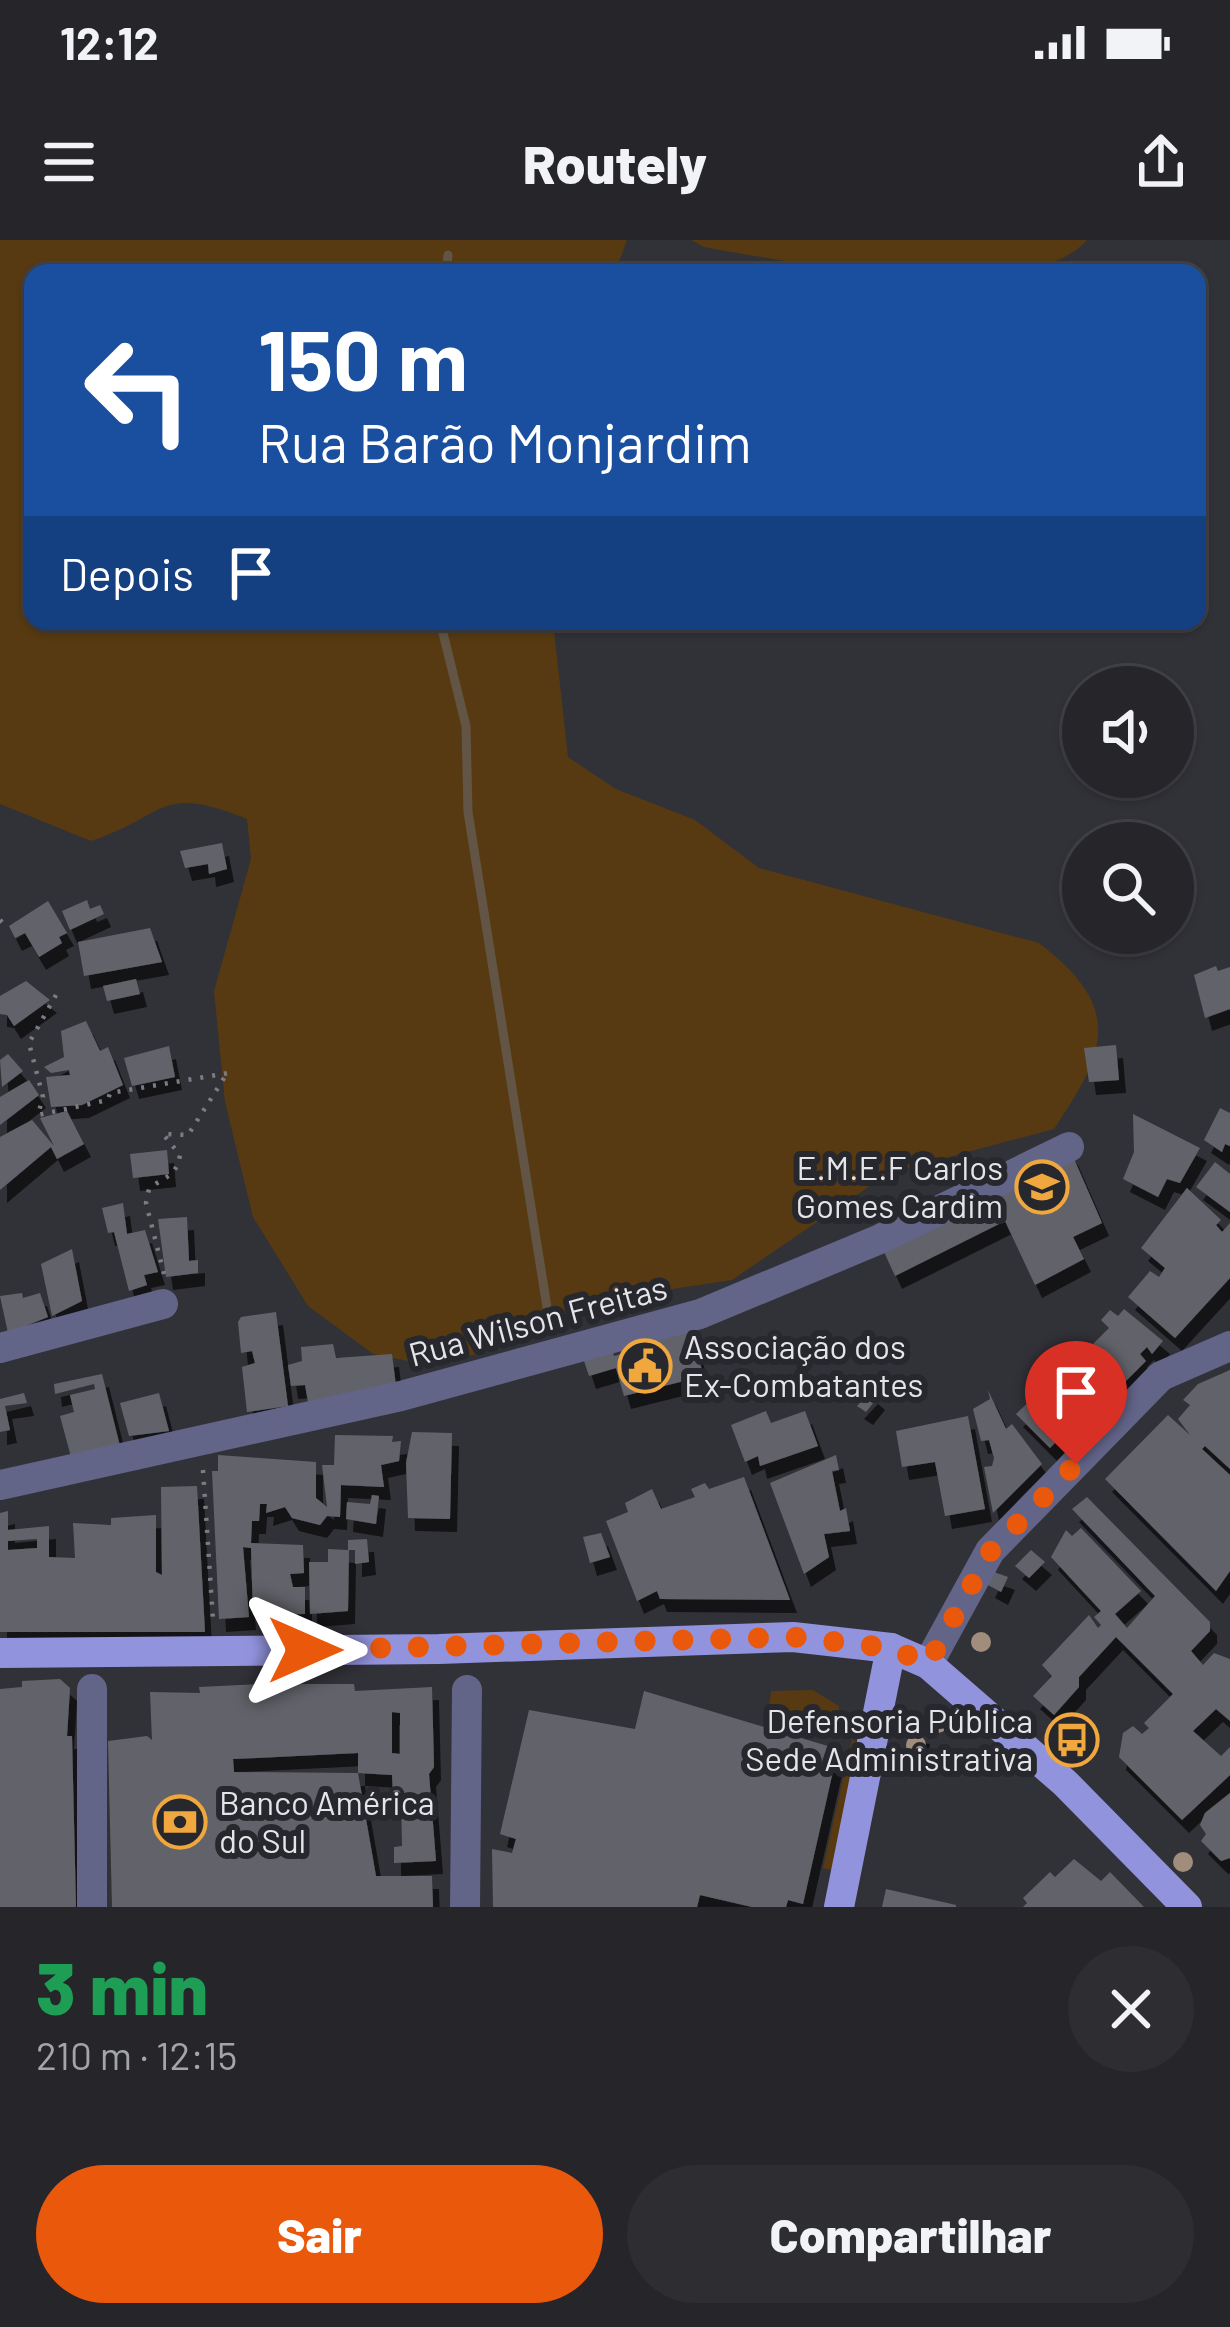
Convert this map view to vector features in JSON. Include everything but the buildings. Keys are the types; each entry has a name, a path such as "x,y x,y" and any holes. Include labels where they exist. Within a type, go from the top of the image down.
{"main road":[{"path":"0,1653 439,1649 794,1637 891,1648 928,1664 1065,1783 1187,1907"},
{"path":"839,1907 891,1648"}],"street":[{"name":"Rua Wilson Freitas","path":"0,1485 401,1396 700,1314 880,1239 1069,1147"},
{"path":"0,1348 163,1304"},
{"path":"928,1664 990,1552 1161,1376 1230,1346"},
{"path":"92,1689 92,1907"},
{"path":"465,1907 467,1690"}],"path":[{"path":"56,995 29,1043 43,1097 44,1108 36,1112 69,1111 138,1086 228,1073 188,1135 163,1133 180,1155 175,1172 146,1196 164,1277 163,1304"},
{"path":"202,1459 214,1629"}],"shaded area":[{"path":"0,240 627,240 618,264 24,264 24,630 554,630 568,757 616,789 695,820 759,868 1039,943 1085,988 1095,1010 1095,1053 1054,1129 889,1173 732,1280 625,1296 572,1311 484,1353 423,1364 373,1354 308,1306 253,1217 225,1102 214,991 251,859 247,819 195,804 178,804 91,841 0,804"},
{"path":"691,240 1087,240 1058,260 1042,264 806,264 704,247"},
{"path":"813,1690 839,1706 841,1734 811,1716 769,1706 771,1691"},
{"path":"852,1739 859,1744 832,1870 823,1868"}],"waterway":[{"path":"447,264 448,255"},
{"path":"442,630 466,726 468,812 550,1326"}],"place":[{"name":"E.M.E.F Carlos Gomes Cardim","path":"1042,1187"},
{"name":"Associação dos Ex-Combatantes","path":"645,1366"},
{"name":"Defensoria Pública Sede Administrativa","path":"1072,1740"},
{"name":"Banco América do Sul","path":"180,1822"}],"route":[{"path":"305,1650 794,1637 891,1648 928,1664 990,1552 1076,1464"}]}
